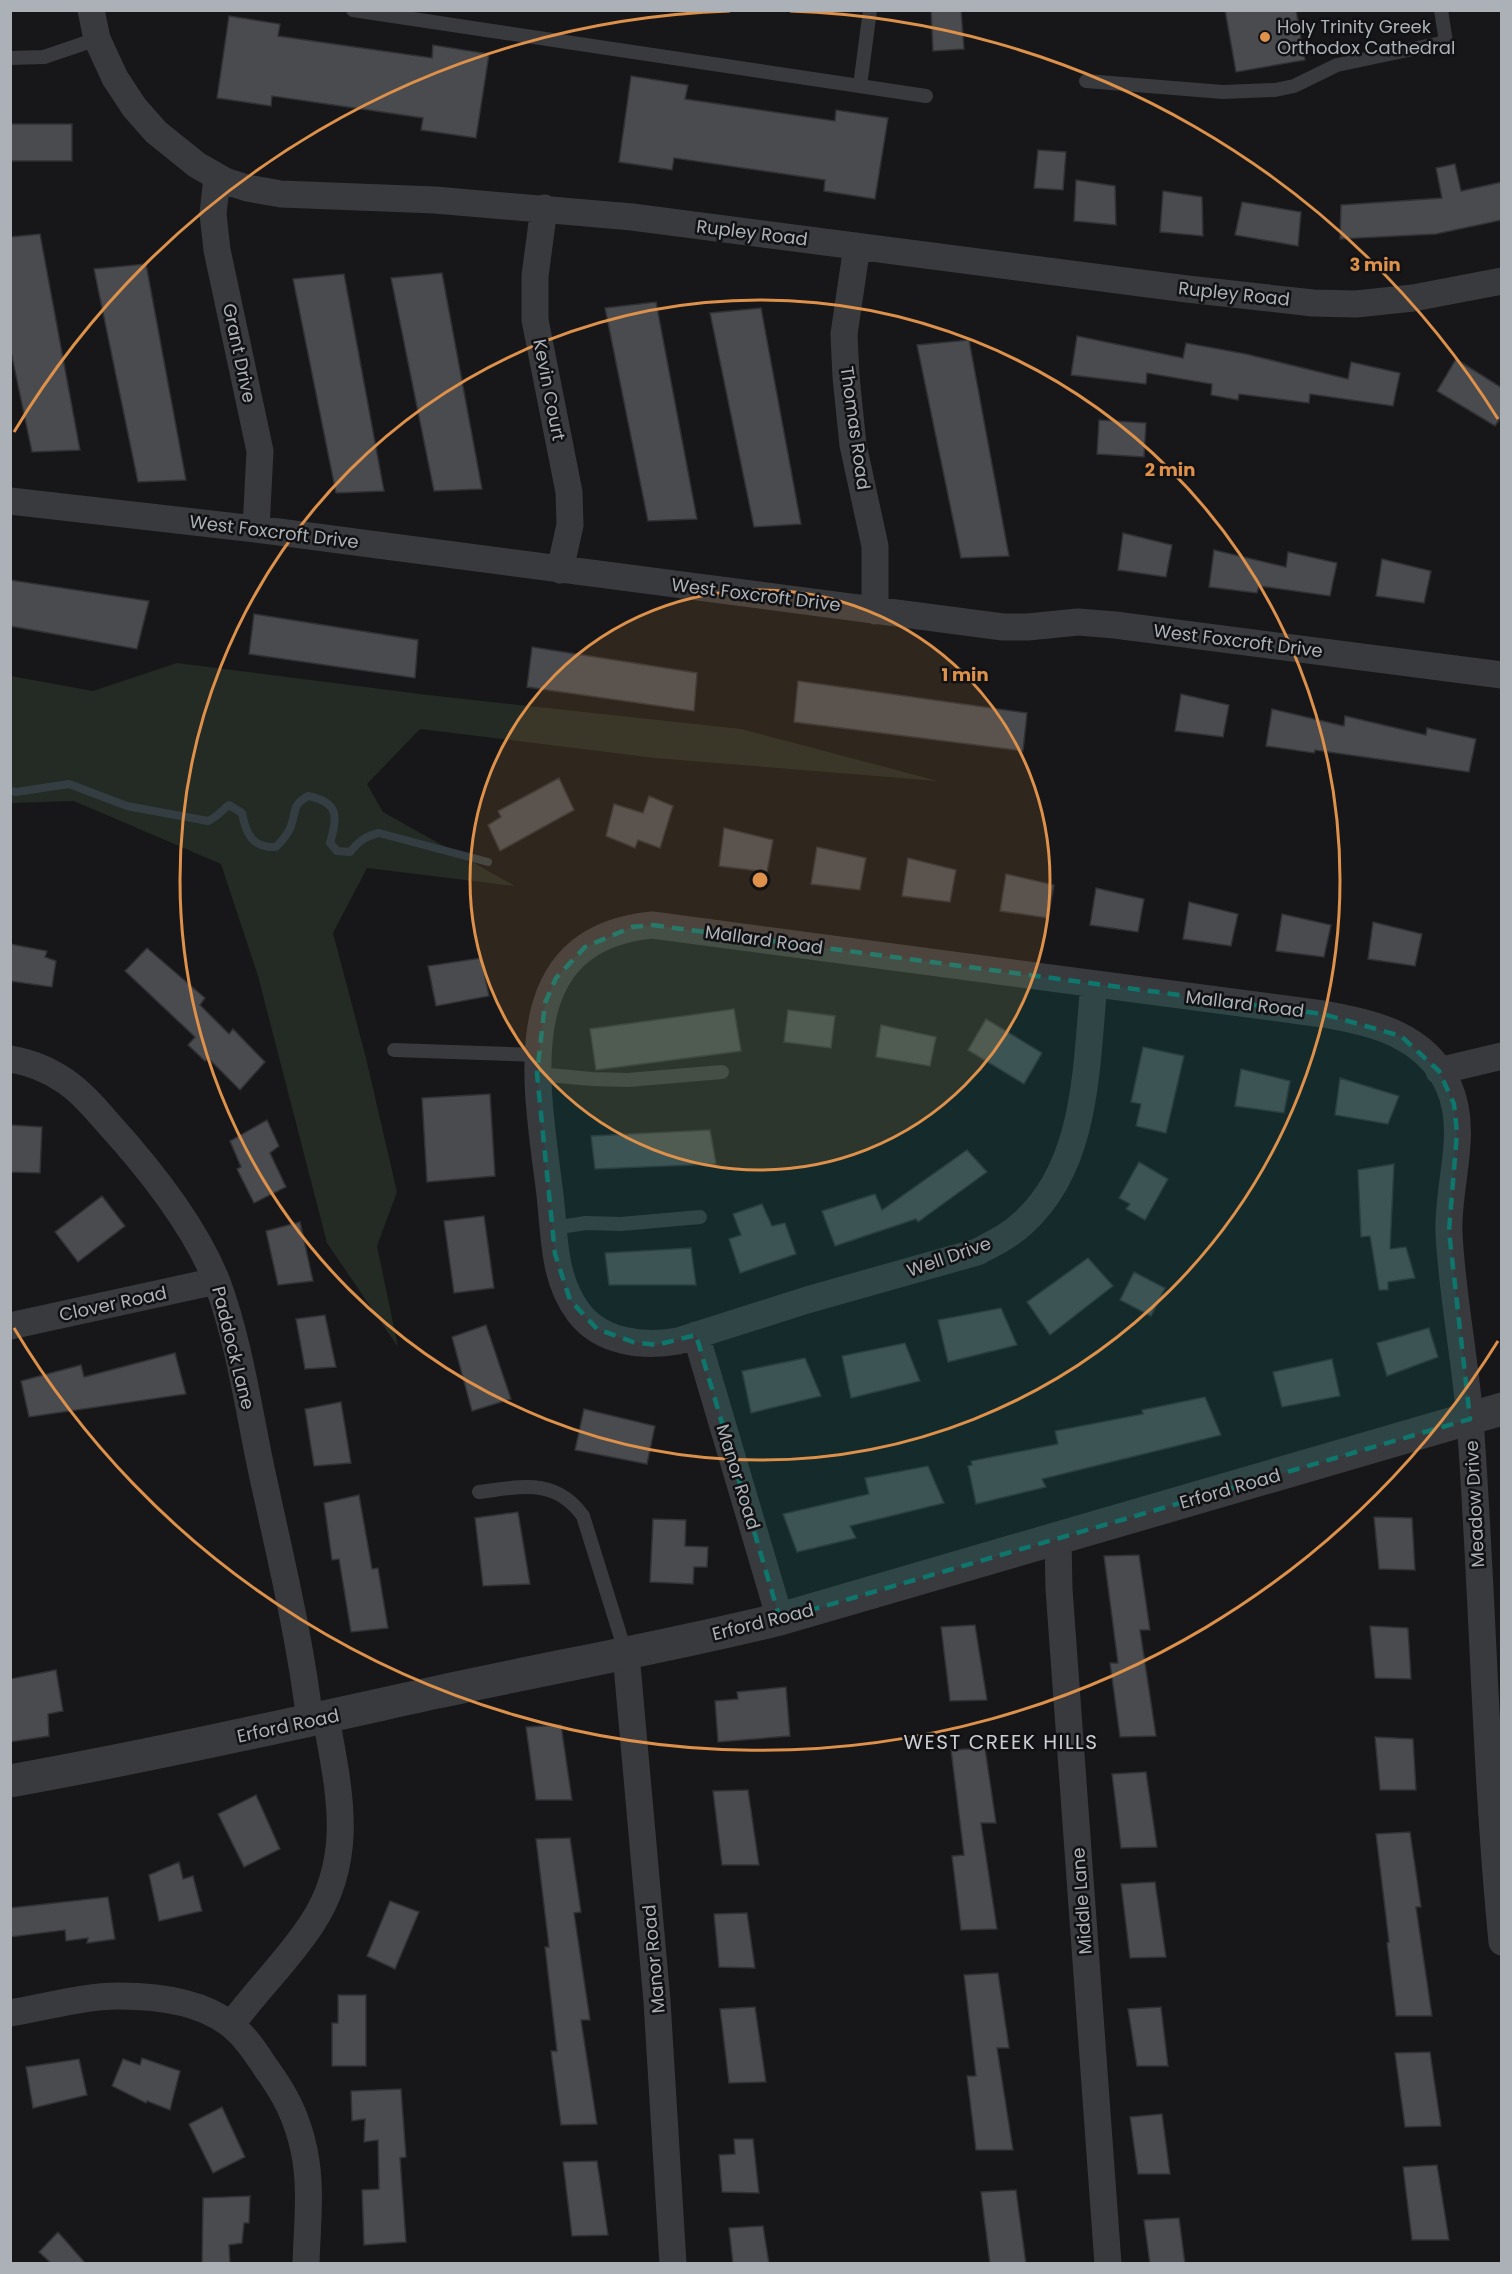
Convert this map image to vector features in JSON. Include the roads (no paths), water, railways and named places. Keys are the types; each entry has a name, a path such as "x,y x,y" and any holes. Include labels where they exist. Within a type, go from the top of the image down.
{"street":[{"name":"Rupley Road","path":"91,10 98,39 115,78 156,132 197,165 217,177 248,188 280,194 435,200 632,217 1187,289 1313,303 1356,304 1413,298 1502,281"},
{"name":"Grant Drive","path":"217,177 213,214 217,250 260,451 256,529"},
{"name":"Kevin Court","path":"543,208 535,276 535,320 569,492 570,525 560,570"},
{"name":"Thomas Road","path":"857,246 844,334 846,377 853,445 875,546 875,611"},
{"name":"West Foxcroft Drive","path":"10,501 256,529 1003,627 1078,622 1114,625 1502,675"},
{"name":"Mallard Road","path":"696,1335 656,1345 610,1336 580,1315 570,1300 559,1272 537,1064 539,1031 545,1003 556,978 567,963 585,946 610,933 652,925 1350,1018 1388,1029 1401,1036 1420,1049 1439,1071"},
{"name":"Well Drive","path":"696,1335 807,1300 977,1252 1023,1224 1045,1200 1068,1155 1084,1080 1094,984"},
{"path":"1439,1071 1502,1056"},
{"name":"Paddock Lane","path":"10,1059 39,1067 64,1080 81,1093 129,1146 169,1198 187,1226 216,1281 232,1333 306,1690 318,1720 340,1798 339,1858 323,1905 310,1926 231,2025"},
{"name":"Meadow Drive","path":"1439,1071 1448,1086 1454,1104 1457,1133 1449,1231 1470,1419 1494,1865 1502,1942"},
{"name":"Clover Road","path":"10,1326 216,1281"},
{"name":"Manor Road","path":"696,1335 780,1619"},
{"name":"Erford Road","path":"10,1781 318,1720 780,1619 1502,1409"},
{"name":"Middle Lane","path":"1058,1539 1061,1612 1108,2264"},
{"name":"Manor Road","path":"626,1654 657,2001 673,2264"},
{"path":"10,2013 90,1999 132,1996 178,2001 203,2008 231,2025 248,2042 285,2094 292,2109 304,2149 308,2180 306,2264"}],"lane":[{"path":"353,10 926,96"},
{"path":"860,86 870,10"},
{"path":"1086,81 1222,92 1275,90 1294,86 1337,64 1446,42 1441,10"},
{"path":"10,58 44,57 98,39"},
{"path":"394,1050 537,1064 592,1079 628,1080 722,1072"},
{"path":"553,1228 586,1223 621,1224 700,1217"},
{"path":"479,1492 519,1487 544,1488 562,1493 574,1503 583,1516 626,1654"}],"waterway":[{"path":"10,791 69,784 127,806 208,821 229,805 242,813 248,833 252,838 268,847 276,847 285,837 293,821 295,809 308,796 326,802 334,812 330,843 337,851 350,852 363,840 379,833 488,862"}],"place":[{"name":"Holy Trinity Greek Orthodox Cathedral","path":"1265,37"}],"district":[{"name":"WEST CREEK HILLS","path":"1001,1742"}]}
